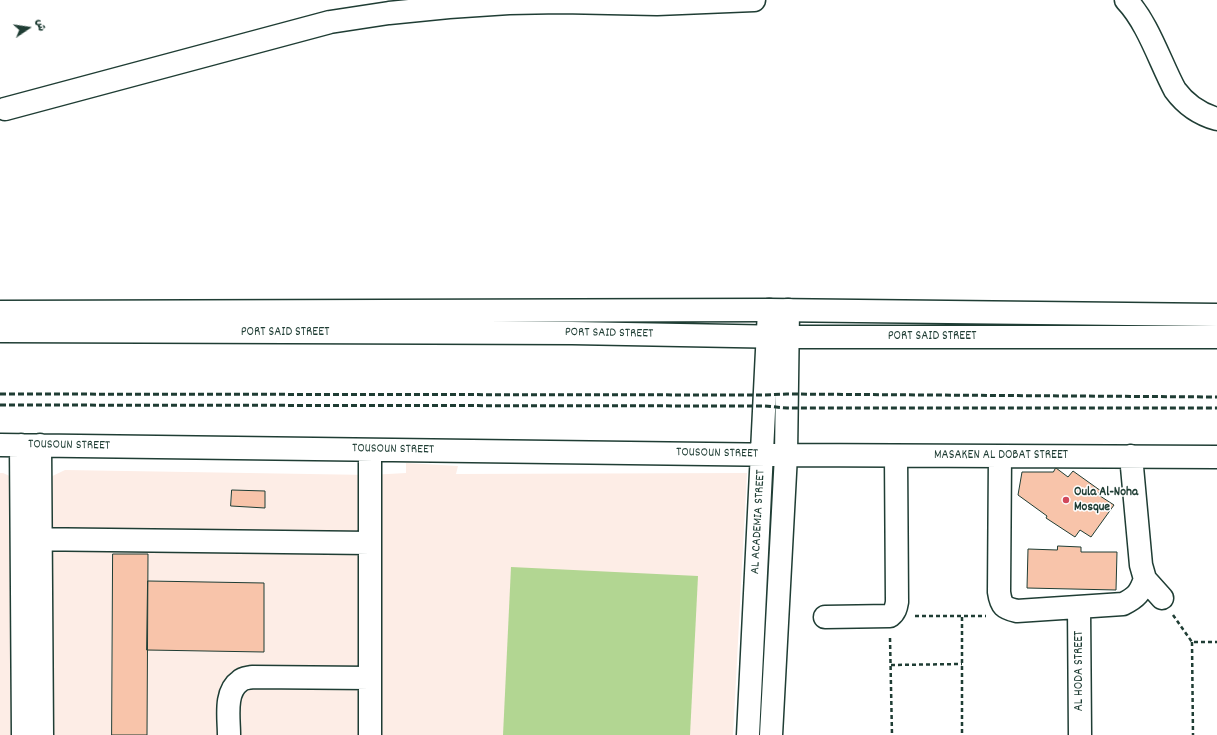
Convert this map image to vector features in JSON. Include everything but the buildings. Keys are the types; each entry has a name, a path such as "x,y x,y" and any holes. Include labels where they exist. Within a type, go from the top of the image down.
{"street":[{"path":"5,109 330,22 419,10 509,3 562,2 692,4 754,0"},
{"path":"1126,0 1134,8 1142,20 1175,90 1190,107 1217,119"},
{"name":"PORT SAID STREET","path":"0,312 779,310 1217,315"},
{"name":"AL ACADEMIA STREET","path":"748,735 762,455 778,337 779,310"},
{"name":"PORT SAID STREET","path":"0,331 572,334 778,337 1217,336"},
{"name":"AL ACADEMIA STREET","path":"771,735 786,455 778,337"},
{"path":"20,445 31,539 32,673 42,735"},
{"name":"TOUSOUN STREET","path":"20,445 786,455"},
{"path":"370,450 370,735"},
{"name":"MASAKEN AL DOBAT STREET","path":"786,455 1217,457"},
{"path":"825,617 890,616 894,613 897,602 896,456"},
{"path":"1000,456 999,592 1001,602 1007,609 1017,611 1123,604 1134,599 1141,590 1145,579"},
{"path":"1131,456 1141,565 1145,579 1162,598"},
{"path":"31,539 370,542"},
{"name":"AL HODA STREET","path":"1080,607 1080,735"},
{"path":"23,735 32,673"},
{"path":"229,735 230,698 233,687 241,679 252,677 370,678"}],"path":[{"path":"1162,598 1192,642 1193,735"},
{"path":"892,735 890,616 980,617 994,615 1007,609"},
{"path":"962,616 962,735"},
{"path":"1192,642 1217,642"},
{"path":"890,665 962,664"}],"shaded area":[{"path":"406,463 458,466 456,474 747,473 733,735 0,735 0,473 21,481 40,482 65,470 370,475 406,473"}],"green space":[{"path":"511,567 698,576 690,735 503,735"}],"railway":[{"path":"0,394 787,394 1217,397"},
{"path":"0,405 1217,408"}],"place":[{"name":"Oula Al-Noha Mosque","path":"1066,500"}]}
